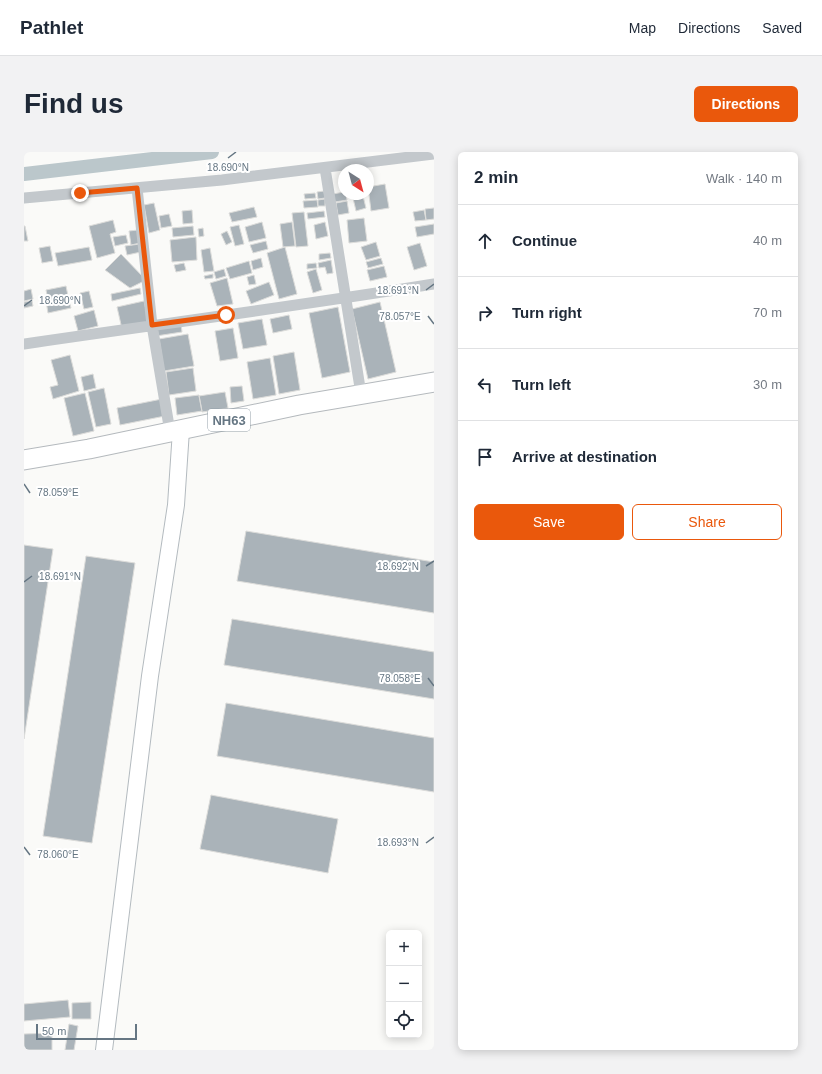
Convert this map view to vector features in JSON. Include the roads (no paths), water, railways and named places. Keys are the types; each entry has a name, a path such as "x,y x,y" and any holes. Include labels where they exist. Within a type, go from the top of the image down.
{"highway":[{"name":"NH63","path":"24,460 89,449 299,405 434,382"}],"main road":[{"path":"104,1050 150,676 176,505 175,431"}],"street":[{"path":"24,198 222,180 434,154"},
{"path":"325,168 360,394"},
{"path":"137,188 152,325 175,431"},
{"path":"24,344 434,284"}],"waterway":[{"path":"24,174 212,152"}]}
